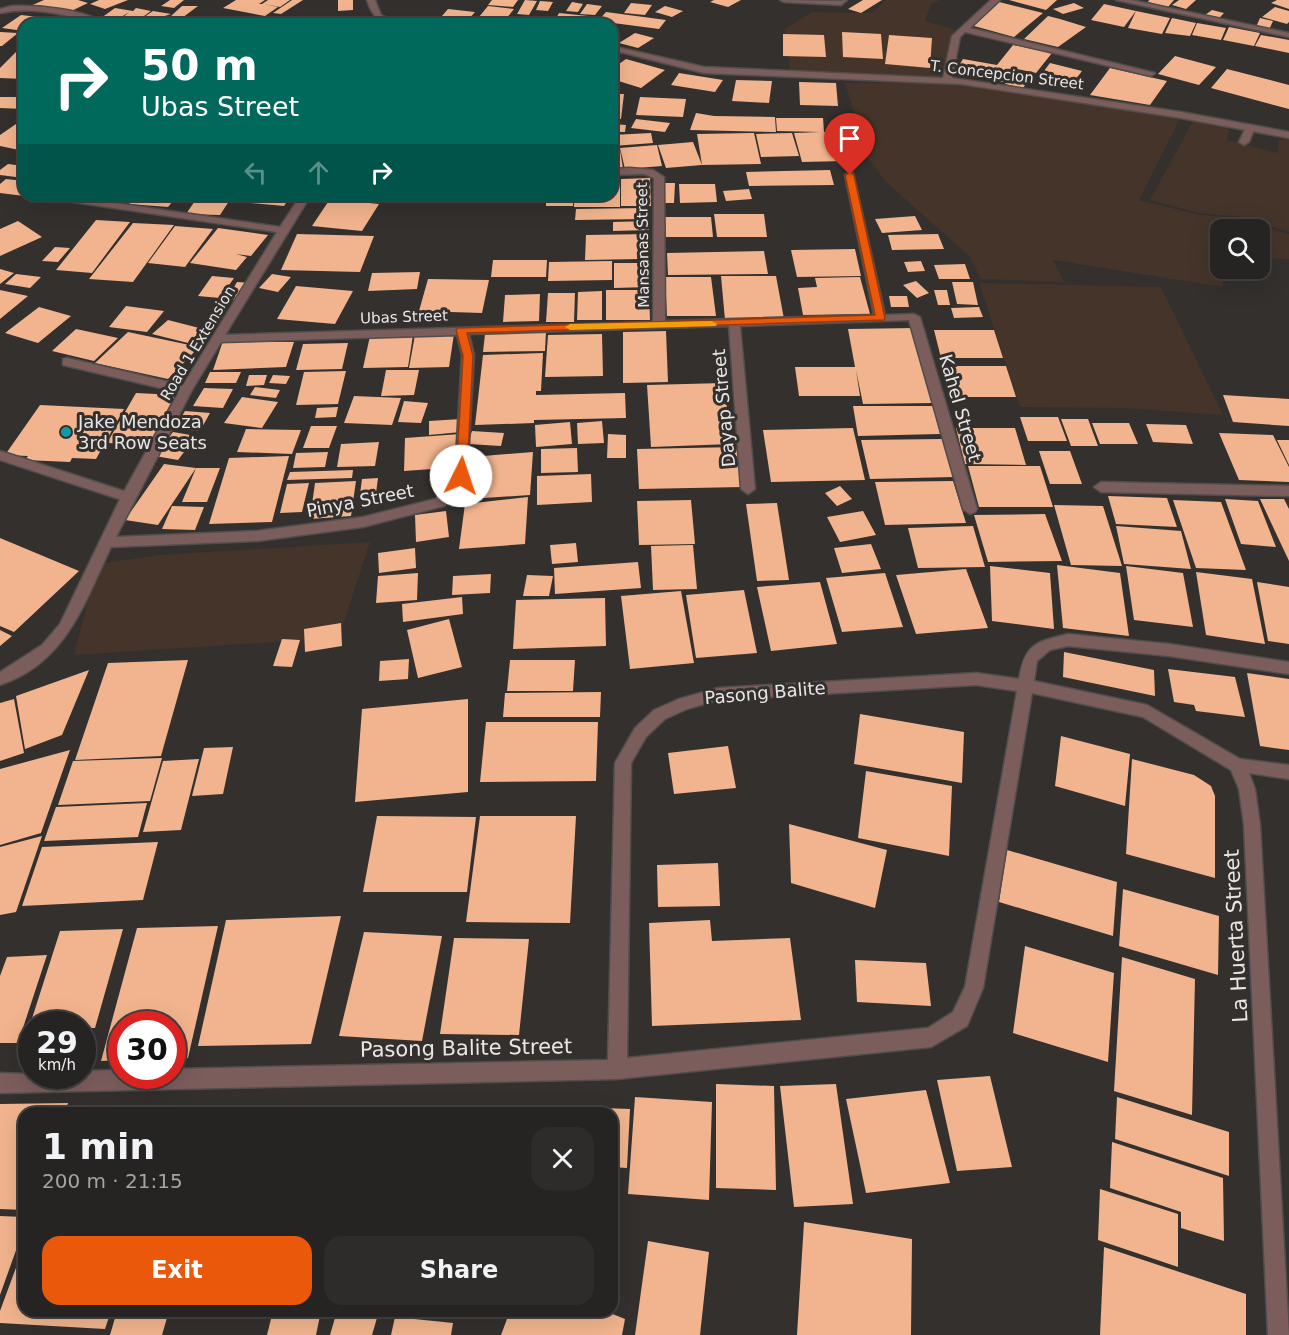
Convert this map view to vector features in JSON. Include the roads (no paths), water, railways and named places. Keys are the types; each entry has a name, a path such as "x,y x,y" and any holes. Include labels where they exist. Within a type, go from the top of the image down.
{"street":[{"path":"18,7 30,0"},
{"path":"371,0 375,15 379,18"},
{"path":"784,0 841,3 843,0"},
{"path":"947,80 956,36 996,0"},
{"path":"1120,0 1289,35"},
{"path":"1,10 18,7 83,18"},
{"path":"964,29 1151,73"},
{"name":"T. Concepcion Street","path":"618,49 704,70 947,80 1289,135"},
{"path":"1244,142 1250,127"},
{"name":"Mansanas Street","path":"618,172 655,172 659,177 659,324"},
{"path":"850,175 880,318"},
{"path":"85,201 283,231"},
{"name":"Road 1 Extension","path":"0,679 18,670 47,649 66,627 128,497 186,390 302,201"},
{"name":"Ubas Street","path":"218,339 914,317"},
{"name":"Kahel Street","path":"914,317 970,509"},
{"name":"Dayap Street","path":"734,324 748,489"},
{"name":"Pinya Street","path":"106,542 257,536 363,522 439,503 450,495 461,476 468,356 462,330"},
{"path":"67,362 186,390"},
{"path":"0,455 128,497"},
{"path":"1101,487 1289,491"},
{"path":"1289,668 1169,650 1068,640 1046,645 1030,658 1026,686 1147,711 1237,765 1289,772"},
{"name":"Pasong Balite","path":"617,1069 622,764 636,736 656,715 686,702 718,694 976,679 1026,686"},
{"name":"Pasong Balite Street","path":"0,1083 617,1069 931,1037 960,1019 974,988 1026,686"},
{"name":"La Huerta Street","path":"1237,765 1247,789 1252,825 1279,1335"}],"place":[{"name":"Jake Mendoza 3rd Row Seats","path":"66,432"}]}
